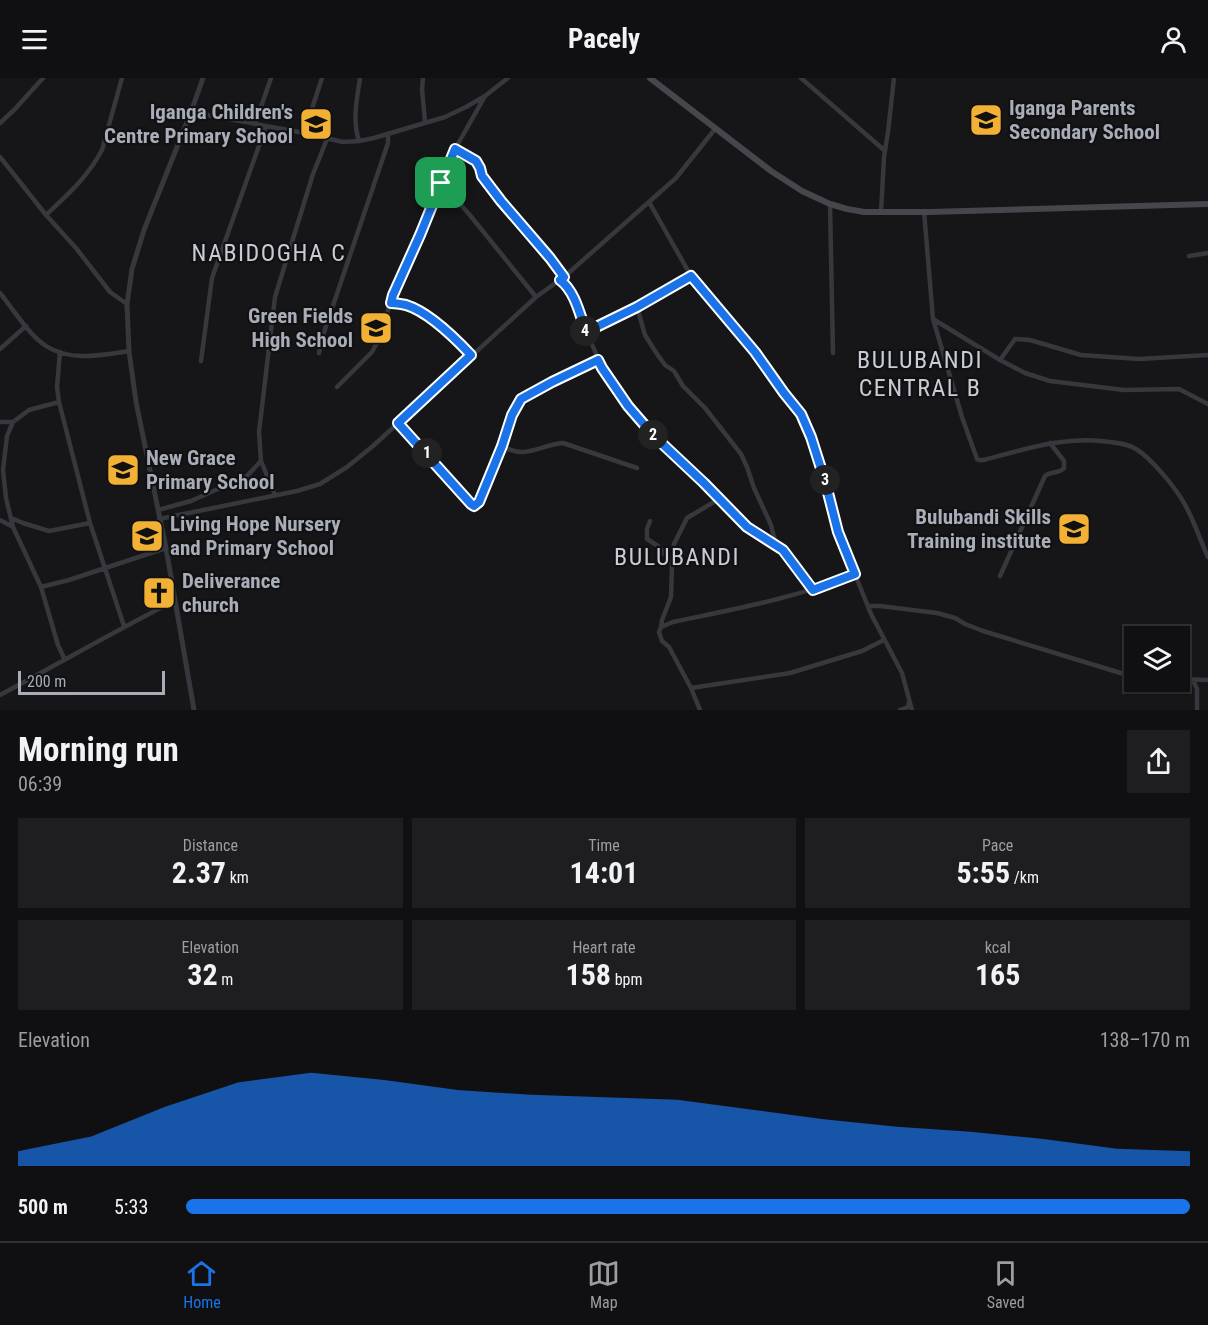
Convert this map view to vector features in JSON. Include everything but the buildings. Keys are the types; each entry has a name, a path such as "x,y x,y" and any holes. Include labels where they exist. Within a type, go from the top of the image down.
{"main road":[{"path":"650,78 771,171 802,191 830,204 856,211 1208,204"}],"street":[{"path":"0,123 15,110 43,78"},
{"path":"46,214 76,186 97,159 102,150 122,78"},
{"path":"194,710 166,548 136,402 129,351 127,304 132,269 141,239 203,78"},
{"path":"255,124 271,78"},
{"path":"304,133 322,78"},
{"path":"359,141 354,120 360,78"},
{"path":"423,78 425,122"},
{"path":"191,112 343,142 359,141 446,117 485,96 508,78"},
{"path":"801,78 884,150"},
{"path":"881,212 884,150 894,78"},
{"path":"337,387 372,352 378,341 393,295 455,149 485,96"},
{"path":"201,361 212,278 266,126"},
{"path":"159,519 297,491 320,484 364,453 536,297 562,278 676,178 716,129"},
{"path":"319,353 321,338 388,143 388,134"},
{"path":"275,495 261,461 258,432 275,297 313,174 327,139"},
{"path":"455,149 476,161 482,176 501,201 550,258 571,294 602,368 628,406 654,436 747,527 783,550 813,590"},
{"path":"0,157 110,292 127,304"},
{"path":"441,183 536,297"},
{"path":"649,202 691,276 755,352 801,414 822,470 838,532 868,606 902,673 912,710"},
{"path":"830,204 833,353"},
{"path":"924,211 933,319 977,459 984,460 1066,440 1100,440 1125,444 1146,457 1175,489 1185,504 1208,558"},
{"path":"1189,256 1208,253"},
{"path":"586,332 637,307 691,276"},
{"path":"0,293 37,338 60,352 79,356 129,351"},
{"path":"391,303 405,305 429,317 451,334 471,355"},
{"path":"637,307 645,335 657,354 732,440 741,454 771,525 776,545"},
{"path":"933,319 1000,360 1025,373 1050,381 1124,390 1179,389 1208,404"},
{"path":"0,349 26,326"},
{"path":"1000,360 1014,339 1030,340 1082,355 1139,359 1208,355"},
{"path":"60,352 57,387 59,402 90,523 124,626"},
{"path":"398,423 474,506 479,502 512,415 521,399 598,360"},
{"path":"59,402 29,410 13,422 7,436 3,484 14,527 41,587 58,645 65,660"},
{"path":"0,422 13,422"},
{"path":"502,446 513,451 532,452 554,443 563,443 637,468"},
{"path":"1000,576 1045,476 1064,468 1064,460 1050,443"},
{"path":"158,510 191,501 247,476 261,461"},
{"path":"700,710 691,688 669,647 662,641 659,632 671,597 674,544 680,529 687,518 719,499"},
{"path":"11,518 49,531 90,523"},
{"path":"0,520 14,527"},
{"path":"650,520 647,539 658,546 672,564"},
{"path":"41,587 166,548"},
{"path":"661,627 673,622 813,590 855,574"},
{"path":"0,695 174,601"},
{"path":"868,606 937,613 956,618 983,631 1124,674"},
{"path":"691,688 790,673 862,651 884,640"},
{"path":"1190,680 1208,680"},
{"path":"1193,680 1197,689 1197,710"},
{"path":"900,710 908,706 909,699"}],"place":[{"name":"Iganga Parents Secondary School","path":"986,120"},
{"name":"Iganga Children's Centre Primary School","path":"316,124"},
{"name":"Green Fields High School","path":"376,328"},
{"name":"New Grace Primary School","path":"123,470"},
{"name":"Bulubandi Skills Training institute","path":"1074,529"},
{"name":"Living Hope Nursery and Primary School","path":"147,536"},
{"name":"Deliverance church","path":"159,593"}],"district":[{"name":"NABIDOGHA C","path":"269,253"},
{"name":"BULUBANDI CENTRAL B","path":"920,374"},
{"name":"BULUBANDI","path":"677,557"}],"route":[{"path":"455,149 476,161 482,176 564,277 560,280 571,294 586,332 637,307 691,276 755,352 801,414 825,481 838,532 855,574 813,590 783,550 747,527 654,436 628,406 598,360 521,399 512,415 479,502 474,506 471,504 398,423 471,355 451,334 429,317 405,305 391,303 441,183 455,149"}]}
